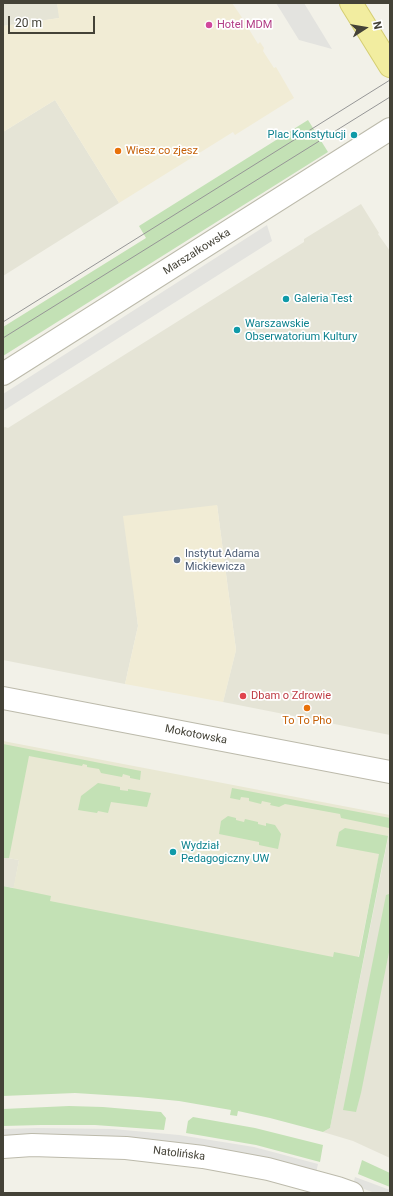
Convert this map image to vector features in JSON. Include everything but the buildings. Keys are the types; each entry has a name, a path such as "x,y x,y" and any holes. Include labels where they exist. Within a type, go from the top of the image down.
{"main road":[{"path":"351,3 390,66"}],"street":[{"name":"Marszałkowska","path":"3,374 390,129"},
{"name":"Mokotowska","path":"3,698 390,772"},
{"name":"Natolińska","path":"3,1147 32,1145 126,1148 203,1157 268,1168 352,1193"}],"shaded area":[{"path":"3,3 57,3 60,18 3,26"},
{"path":"57,3 232,3 248,25 247,26 258,44 260,42 264,48 263,51 274,68 276,67 294,98 235,135 233,132 119,203 55,100 3,132 3,26 59,18"},
{"path":"276,3 304,3 332,49 299,40"},
{"path":"55,100 119,203 3,276 3,132"},
{"path":"361,204 379,233 378,234 390,251 390,735 223,702 236,650 217,505 134,592 138,626 125,684 3,660 3,428 8,428 304,242 304,239"},
{"path":"267,225 272,241 3,411 3,394"},
{"path":"217,505 236,650 223,702 125,684 138,626 123,516"},
{"path":"3,741 390,815 390,828 384,856 379,856 356,969 11,900 19,860 3,857"},
{"path":"390,828 390,1158 353,1141 323,1132 330,1128"},
{"path":"3,857 19,860 14,888 3,886"},
{"path":"3,1129 113,1129 179,1135 254,1147 318,1164 316,1173 3,1139"},
{"path":"355,1177 390,1190 390,1193 375,1193 353,1185"}],"green space":[{"path":"308,120 328,152 3,356 3,327 146,238 139,226"},
{"path":"3,744 141,771 140,780 130,778 130,776 123,774 122,777 101,773 99,769 87,767 87,765 83,764 82,766 29,756 9,858 3,858"},
{"path":"98,783 120,787 120,790 128,791 128,789 151,793 147,807 111,802 108,813 78,810 81,796"},
{"path":"232,788 390,818 390,825 389,828 341,818 340,814 285,804 279,807 262,801 261,804 249,801 249,798 241,797 240,800 230,798"},
{"path":"228,816 244,822 245,819 258,822 258,824 266,826 266,823 275,825 281,834 278,849 259,845 259,842 219,834 221,821"},
{"path":"345,828 388,836 330,1128 323,1132 238,1111 237,1116 230,1115 231,1110 179,1101 75,1093 3,1096 3,886 51,896 50,901 333,957 334,952 359,957 379,854 336,846 339,832"},
{"path":"390,894 390,947 361,1093 356,1112 343,1110 386,895"},
{"path":"69,1106 103,1107 161,1112 166,1118 164,1130 95,1125 3,1126 3,1109"},
{"path":"193,1117 255,1128 323,1145 320,1162 256,1145 186,1133 188,1121"},
{"path":"362,1160 390,1173 390,1187 358,1174"}],"tram line":[{"path":"3,322 390,80"},
{"path":"3,338 390,97"}],"place":[{"name":"Hotel MDM","path":"209,25"},
{"name":"Plac Konstytucji","path":"354,135"},
{"name":"Wiesz co zjesz","path":"118,151"},
{"name":"Galeria Test","path":"286,299"},
{"name":"Warszawskie Obserwatorium Kultury","path":"237,330"},
{"name":"Instytut Adama Mickiewicza","path":"177,560"},
{"name":"Dbam o Zdrowie","path":"243,696"},
{"name":"To To Pho","path":"307,708"},
{"name":"Wydział Pedagogiczny UW","path":"173,852"}]}
